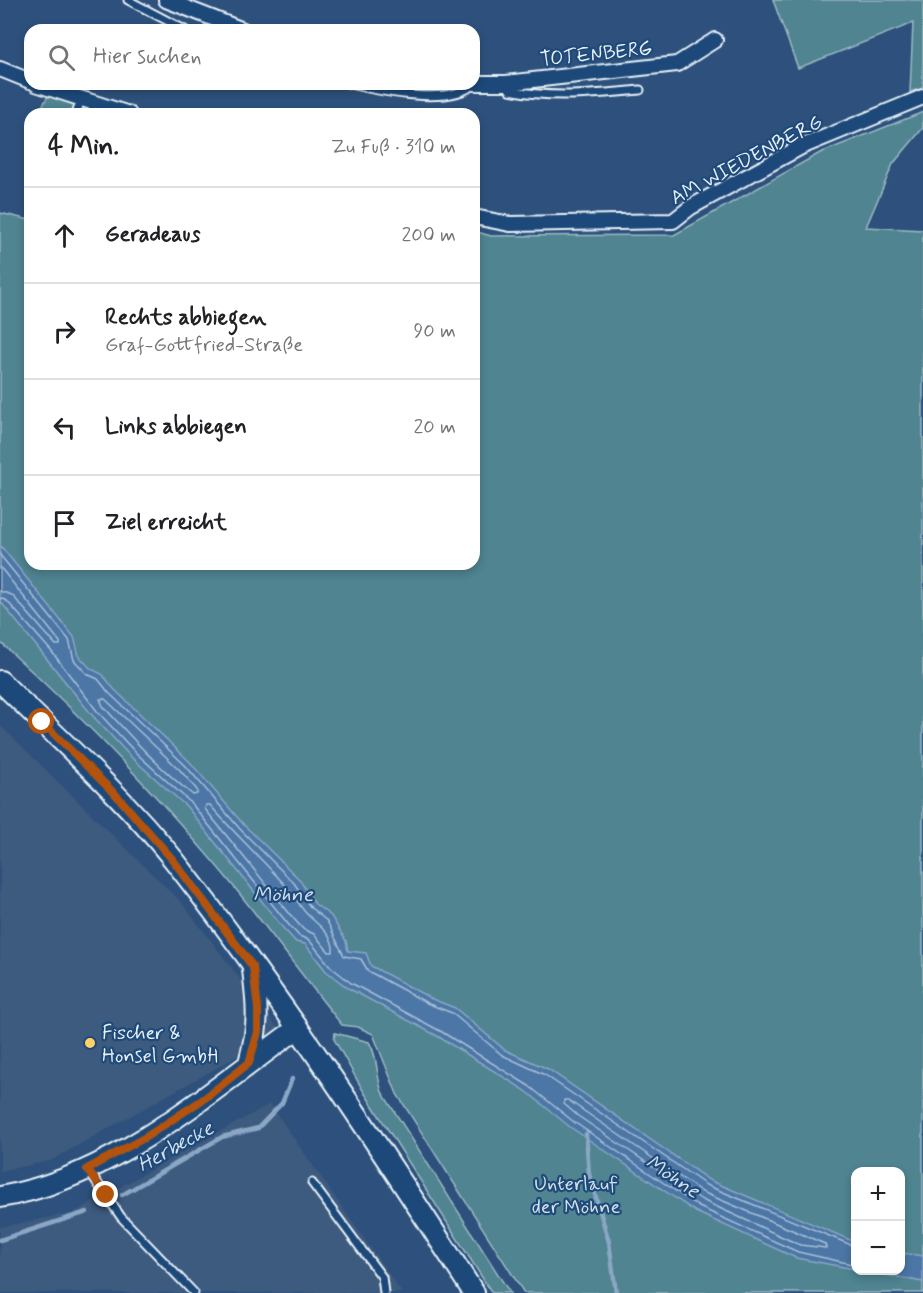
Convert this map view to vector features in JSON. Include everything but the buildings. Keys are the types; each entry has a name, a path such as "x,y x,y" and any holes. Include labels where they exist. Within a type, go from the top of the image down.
{"main road":[{"path":"0,681 118,797 173,860 298,1028 474,1293"},
{"path":"249,1063 258,1032 253,967"},
{"path":"0,1197 87,1169 146,1137 205,1098 298,1028"}],"street":[{"path":"166,0 228,24"},
{"name":"TOTENBERG","path":"480,83 506,83 677,64 715,40"},
{"path":"0,69 24,79"},
{"path":"53,90 108,108"},
{"name":"AM WIEDENBERG","path":"480,218 510,224 673,221 691,207 801,147 923,98"}],"lane":[{"path":"128,0 174,24"},
{"path":"506,83 510,90 522,93 579,95 639,90"},
{"path":"376,90 403,96 458,93 469,90"},
{"path":"78,108 81,100"},
{"path":"87,1169 121,1217 194,1293"},
{"path":"312,1183 382,1277 384,1293"}],"shaded area":[{"path":"0,725 182,903 281,1032 50,1161 0,1171"},
{"path":"270,1104 402,1293 0,1293 0,1227 73,1213"}],"green space":[{"path":"773,0 923,0 923,88 910,92 913,23 798,68"},
{"path":"49,94 91,108 41,108"},
{"name":"Unterlauf der Möhne","path":"923,112 923,128 893,164 866,227 923,230 923,1293 524,1293 397,1094 373,1034 358,1027 342,1025 226,877 160,801 55,693 0,642 0,213 24,219 24,570 480,570 480,233 491,236 674,235 820,153"},
{"path":"335,1033 369,1042 374,1053 382,1092 510,1293 492,1293 364,1092 334,1039"}],"water":[{"name":"Möhne","path":"0,545 74,637 79,656 91,669 102,674 114,689 189,761 244,825 299,879 315,904 331,916 346,941 348,951 366,953 371,966 432,999 455,1008 505,1050 548,1069 709,1180 851,1240 851,1268 796,1258 696,1212 570,1127 526,1091 439,1037 348,988 326,971 305,944 296,942 283,928 187,807 131,757 92,715 0,601"},
{"path":"905,1254 923,1256 923,1282 886,1275 905,1275"}],"waterway":[{"name":"Herbecke","path":"122,1195 222,1137 258,1128 282,1103 292,1079"},
{"path":"586,1134 589,1174 609,1242 616,1293"},
{"name":"Herbecke","path":"0,1240 87,1212"}],"place":[{"name":"Fischer & Honsel GmbH","path":"90,1043"}],"route":[{"path":"42,722 118,797 173,860 253,967 258,1032 249,1063 205,1098 146,1137 87,1169 106,1195"}]}
